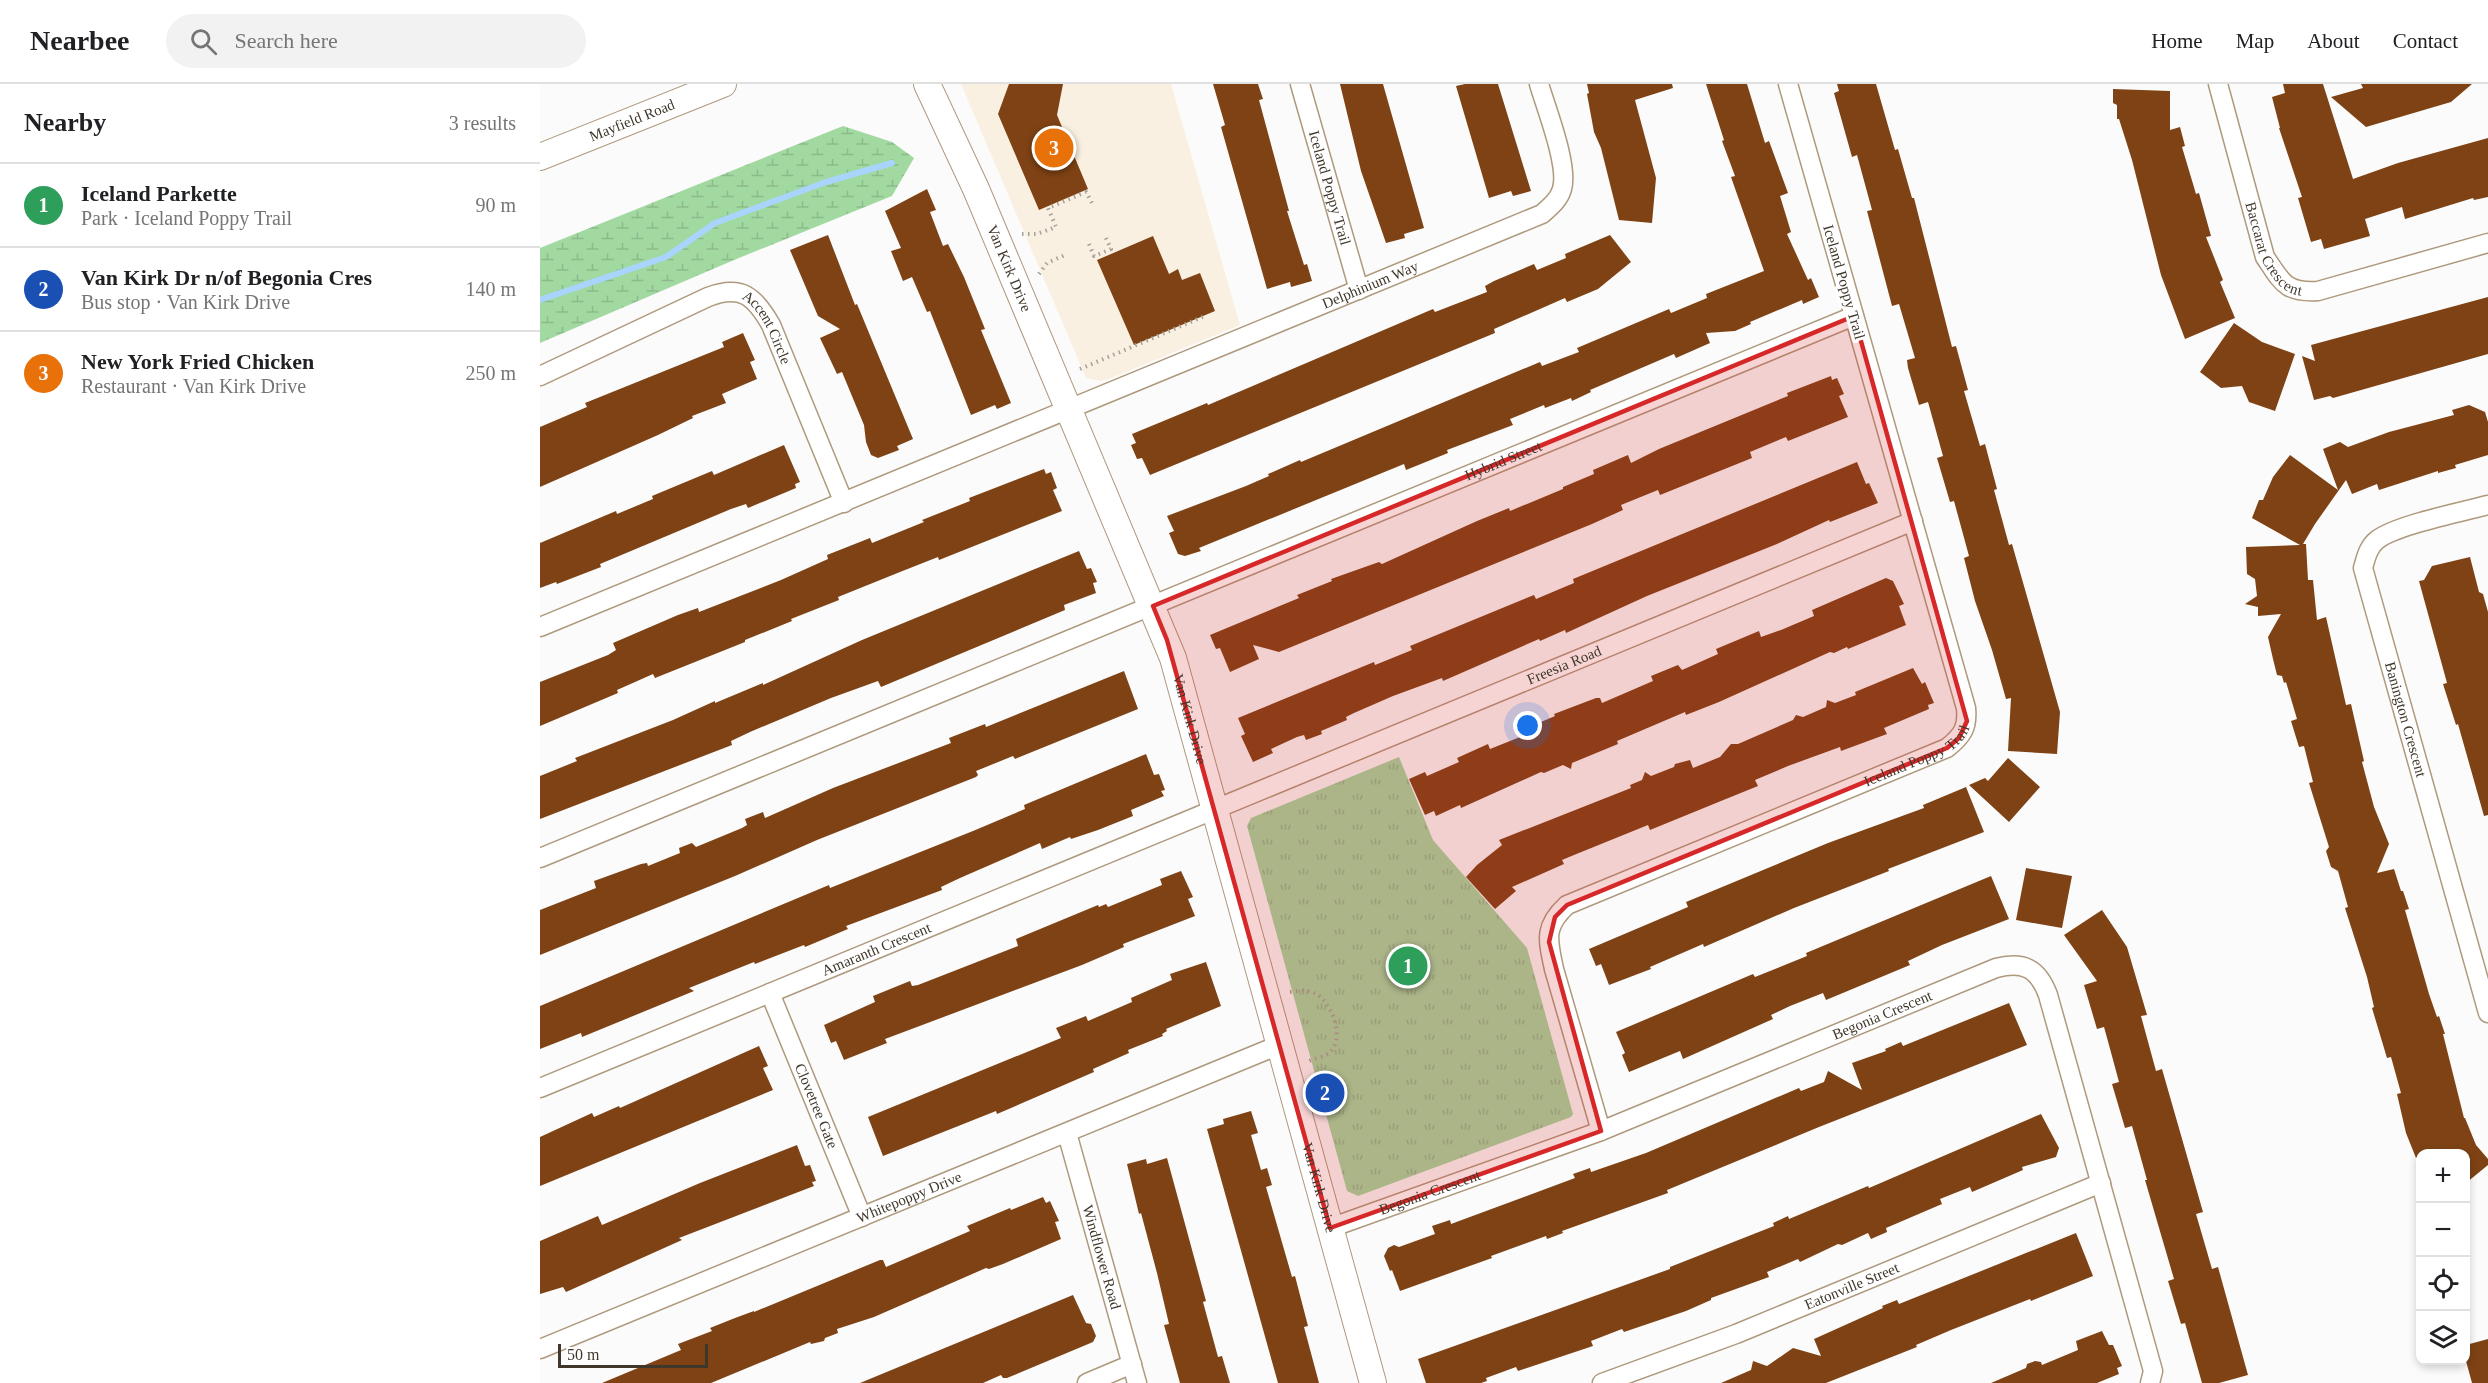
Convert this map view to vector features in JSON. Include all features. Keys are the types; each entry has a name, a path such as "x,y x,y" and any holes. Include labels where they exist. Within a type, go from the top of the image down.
{"street":[{"name":"Mayfield Road","path":"540,157 723,84"},
{"name":"Van Kirk Drive","path":"927,84 976,189 1173,658 1373,1383"},
{"name":"Iceland Poppy Trail","path":"1300,84 1359,290"},
{"name":"Delphinium Way","path":"1070,410 1542,214 1555,204 1563,189 1563,167 1539,84"},
{"name":"Iceland Poppy Trail","path":"1601,1131 1554,969 1549,929 1555,916 1567,905 1947,748 1959,738 1967,722 1966,708 1788,84"},
{"name":"Baccarat Crescent","path":"2218,84 2265,257 2281,282 2299,292 2318,291 2488,243"},
{"name":"Accent Circle","path":"540,376 708,297 722,292 738,292 758,303 771,325 844,503"},
{"name":"Hybrid Street","path":"1153,606 1854,316"},
{"path":"540,627 1070,410"},
{"name":"Banington Crescent","path":"2488,505 2397,530 2376,540 2367,553 2363,568 2488,1013"},
{"name":"Freesia Road","path":"1215,810 1913,521"},
{"path":"540,858 1153,606"},
{"name":"Amaranth Crescent","path":"540,1088 1215,810"},
{"name":"Begonia Crescent","path":"1330,1228 1601,1131 1996,968 2008,965 2021,966 2039,975 2044,986 2153,1371 2150,1383"},
{"name":"Clovetree Gate","path":"770,993 862,1217"},
{"name":"Whitepoppy Drive","path":"540,1349 1279,1045"},
{"name":"Windflower Road","path":"1067,1132 1137,1383"},
{"name":"Eatonville Street","path":"1602,1383 1736,1334 2101,1183"},
{"path":"1087,1383 1132,1364"}],"path":[{"path":"1022,234 1037,234 1056,226 1048,208 1086,192 1093,205"},
{"path":"1089,244 1094,256 1111,249 1105,236"},
{"path":"1039,274 1047,263 1065,255"},
{"path":"1080,369 1207,315"},
{"path":"1290,992 1301,990 1315,993 1326,1003 1335,1025 1335,1044 1332,1050 1309,1060"}],"highlighted area":[{"path":"1854,316 1967,721 1959,738 1947,748 1567,905 1555,917 1549,942 1601,1131 1330,1228 1167,640 1153,606"}],"shaded area":[{"path":"961,84 1171,84 1240,325 1109,379 1100,381 1086,378"}],"green space":[{"path":"843,126 892,142 914,158 892,196 734,260 540,343 540,248"},
{"path":"1399,757 1433,840 1527,948 1573,1114 1571,1117 1358,1196 1347,1191 1247,826 1251,818"}],"building":[{"path":"1009,84 1063,84 1057,115 1088,189 1039,210 998,114"},
{"path":"1213,84 1258,84 1263,99 1259,100 1289,211 1287,211 1304,265 1307,264 1312,281 1291,287 1290,282 1267,289 1221,127 1225,125"},
{"path":"1340,84 1383,84 1424,228 1404,234 1405,238 1386,243 1361,171"},
{"path":"1498,84 1531,191 1513,196 1511,191 1489,198 1456,86"},
{"path":"1587,84 1672,84 1673,88 1635,100 1656,178 1652,223 1619,220 1601,148 1594,132"},
{"path":"1706,84 1747,84 1765,143 1769,141 1788,193 1780,196 1791,232 1787,234 1808,280 1811,278 1819,297 1803,304 1802,300 1750,322 1751,324 1735,331 1706,333 1710,343 1676,358 1674,354 1590,390 1591,392 1572,401 1571,398 1545,408 1544,405 1510,419 1513,425 1447,450 1448,453 1406,470 1404,464 1199,548 1201,551 1185,556 1178,554 1169,533 1174,531 1167,516 1246,486 1300,460 1301,462 1540,362 1542,366 1579,352 1577,348 1669,309 1671,313 1707,298 1706,294 1764,271 1731,177 1735,176 1722,141 1724,140"},
{"path":"1837,84 1876,84 1895,150 1898,149 1912,198 1914,198 1952,347 1956,346 1968,390 1964,391 1980,446 1985,444 1997,489 1994,490 2009,545 2012,544 2060,712 2057,754 2008,751 2011,698 2006,699 1975,601 1964,558 1969,556 1954,501 1950,502 1937,458 1943,456 1928,402 1919,405 1908,368 1907,360 1915,358 1899,304 1892,306 1867,211 1872,210 1857,155 1852,157 1834,93 1839,91"},
{"path":"2283,84 2323,84 2353,179 2398,163 2488,138 2488,197 2474,200 2473,198 2405,219 2402,207 2365,219 2370,236 2324,249 2321,239 2311,242 2298,198 2302,197 2279,128 2272,97 2285,93"},
{"path":"2361,84 2472,84 2451,102 2366,127 2331,97 2363,88"},
{"path":"2113,89 2170,91 2170,130 2180,127 2185,146 2182,147 2196,194 2199,193 2211,236 2206,237 2223,280 2220,282 2235,318 2185,339 2161,275 2132,160 2119,119 2117,119 2117,105 2113,103"},
{"path":"927,189 936,210 930,212 943,246 948,244 964,277 985,329 981,330 1011,403 997,409 995,405 971,415 930,311 927,312 912,277 903,281 891,251 901,248 885,211"},
{"path":"828,235 855,305 857,304 913,439 897,446 899,450 878,458 871,455 866,442 864,425 842,372 837,374 820,338 840,329 818,316 790,250"},
{"path":"1610,235 1631,262 1598,289 1567,302 1565,298 1494,329 1495,333 1150,475 1142,458 1137,459 1131,445 1136,443 1132,434 1207,403 1208,405 1433,309 1435,312 1487,292 1485,286 1494,281 1534,264 1537,270 1566,258 1565,254"},
{"path":"1153,236 1169,274 1178,269 1182,280 1200,273 1215,311 1134,345 1097,260"},
{"path":"2488,297 2488,354 2333,398 2330,396 2314,400 2302,356 2315,361 2311,345"},
{"path":"2234,323 2262,342 2295,354 2275,411 2249,402 2242,386 2221,388 2200,372"},
{"path":"743,333 755,360 750,362 757,379 722,394 726,403 692,416 693,418 658,435 540,487 540,427 587,407 585,403 724,347 722,342"},
{"path":"1831,376 1832,380 1837,378 1844,394 1839,396 1848,417 1788,441 1786,437 1750,452 1752,458 1660,495 1658,490 1621,505 1623,510 1592,524 1279,652 1253,645 1259,659 1230,672 1220,648 1216,649 1210,635 1299,598 1297,595 1332,581 1331,579 1379,562 1382,564 1477,521 1509,508 1510,511 1563,489 1563,487 1594,474 1593,470 1628,455 1631,463 1659,449 1788,396 1787,393"},
{"path":"2469,405 2485,412 2488,422 2488,455 2455,465 2456,468 2438,473 2438,471 2379,490 2377,484 2352,494 2346,480 2303,544 2306,544 2308,580 2313,580 2317,620 2326,617 2346,705 2351,704 2364,761 2362,762 2374,807 2389,844 2377,873 2394,869 2401,891 2403,891 2409,909 2405,910 2429,994 2445,1034 2443,1034 2464,1118 2476,1145 2488,1159 2488,1165 2470,1180 2470,1149 2416,1149 2416,1158 2406,1133 2397,1094 2401,1093 2391,1057 2387,1058 2372,1008 2374,1007 2367,977 2345,908 2348,907 2338,871 2331,867 2326,851 2329,847 2309,783 2313,782 2304,746 2299,747 2291,721 2297,719 2286,682 2284,683 2282,676 2277,675 2273,659 2268,637 2281,614 2258,616 2258,607 2245,604 2257,596 2255,579 2247,574 2246,547 2300,545 2252,518 2259,500 2263,500 2273,477 2290,455 2338,490 2323,449 2340,442 2348,447 2389,432 2454,415 2452,410"},
{"path":"784,445 800,482 795,484 796,488 748,508 746,504 731,509 600,564 601,567 540,588 540,543 616,511 617,514 653,499 652,496 712,471 714,475"},
{"path":"1857,462 1866,484 1869,483 1878,503 1830,522 1829,520 1777,544 1647,596 1566,633 1565,630 1540,641 1539,639 1443,681 1442,678 1393,696 1346,717 1347,720 1321,731 1322,734 1306,740 1304,735 1297,737 1271,749 1273,753 1253,762 1241,736 1245,734 1238,718 1374,662 1375,665 1412,650 1410,646 1534,595 1536,599 1574,583 1573,579"},
{"path":"1044,469 1046,474 1051,472 1057,488 1053,490 1062,511 838,597 839,600 791,619 792,621 745,640 745,642 655,678 653,674 617,690 618,693 540,726 540,682 608,655 616,650 613,643 678,615 698,608 699,612 781,580 828,559 827,555 870,538 872,543 970,501 969,498"},
{"path":"1079,551 1087,569 1091,568 1097,582 1093,583 1096,593 1064,605 1065,610 881,687 878,681 831,698 731,741 732,745 540,819 540,776 577,761 575,758 715,701 715,703 763,683 763,685 862,640"},
{"path":"2470,557 2479,592 2483,594 2488,612 2488,815 2484,816 2458,724 2456,725 2443,684 2447,683 2419,581 2424,580 2432,566"},
{"path":"1886,578 1893,581 1904,604 1899,606 1906,625 1848,649 1847,647 1834,653 1830,652 1719,702 1686,715 1685,712 1617,741 1618,744 1572,763 1571,769 1563,765 1544,773 1541,772 1461,808 1460,805 1436,816 1434,811 1425,815 1409,779 1425,772 1427,776 1459,762 1457,758 1488,744 1490,749 1525,735 1522,730 1555,716 1554,714 1596,698 1600,698 1602,703 1653,681 1651,676 1678,665 1682,670 1718,654 1716,649 1759,631 1761,637 1781,630 1814,616 1812,610"},
{"path":"1913,668 1922,684 1925,682 1934,703 1928,705 1929,709 1884,728 1887,734 1841,751 1840,747 1788,766 1755,780 1758,786 1650,830 1648,825 1562,860 1564,864 1512,887 1516,891 1495,909 1466,877 1502,845 1499,840 1631,788 1630,785 1642,780 1645,772 1651,776 1674,767 1675,764 1690,760 1693,768 1720,757 1731,744 1738,744 1793,720 1796,715 1803,717 1826,707 1827,700 1835,703 1856,695 1855,692"},
{"path":"1124,671 1138,709 1015,759 1013,756 976,771 978,775 976,777 540,955 540,910 596,888 594,881 641,864 647,863 648,866 680,853 679,848 692,843 696,847 742,828 747,825 745,819 763,812 765,818 833,788 951,743 949,738 985,724 986,727"},
{"path":"1146,754 1154,775 1159,774 1165,790 1161,791 1164,796 1131,810 1133,816 1042,849 1040,843 941,887 942,890 846,926 848,929 805,947 804,945 755,964 754,962 689,988 694,991 582,1037 581,1033 540,1049 540,1006 829,885 830,888 973,831 1025,809 1024,805"},
{"path":"2008,758 2040,787 2009,822 1969,785 1985,778 1988,781"},
{"path":"1966,787 1984,832 1888,869 1889,871 1794,908 1704,947 1703,944 1650,967 1651,969 1609,985 1601,964 1596,966 1589,949 1688,907 1686,902 1828,843 1924,808 1923,805"},
{"path":"2026,868 2072,876 2062,928 2016,920"},
{"path":"1181,871 1193,897 1188,899 1195,916 1123,944 1124,947 1082,965 885,1039 887,1043 844,1060 836,1041 831,1043 824,1025 875,1002 873,996 910,981 912,986 918,985 1018,946 1016,939 1098,905 1099,907 1106,904 1108,907 1162,885 1160,879"},
{"path":"1991,876 2009,919 1942,945 1908,961 1910,965 1826,1000 1823,993 1790,1006 1771,1015 1773,1019 1683,1059 1680,1051 1629,1072 1622,1055 1625,1053 1616,1032 1753,974 1755,977 1807,956 1806,953"},
{"path":"2102,910 2127,947 2147,1015 2141,1016 2156,1071 2162,1069 2203,1212 2196,1214 2212,1269 2218,1267 2248,1375 2219,1383 2202,1383 2185,1323 2181,1324 2168,1281 2174,1279 2132,1126 2125,1128 2112,1084 2119,1082 2104,1027 2097,1029 2084,985 2097,981 2064,935"},
{"path":"1206,962 1221,1006 1166,1029 1163,1036 1128,1050 1129,1053 1093,1069 1094,1072 997,1114 996,1111 883,1156 868,1117 1061,1038 1056,1028 1086,1016 1088,1021 1132,1002 1131,998 1172,980 1170,974"},
{"path":"2009,1003 2027,1045 1819,1127 1667,1190 1668,1193 1562,1231 1563,1233 1547,1239 1546,1236 1400,1291 1392,1270 1390,1271 1384,1256 1388,1248 1394,1245 1399,1247 1435,1234 1432,1226 1450,1220 1451,1224 1575,1178 1573,1174 1590,1168 1591,1172 1646,1153 1799,1088 1801,1091 1824,1082 1828,1071 1862,1090 1852,1063 1886,1051 1885,1049 1901,1042 1903,1046"},
{"path":"759,1046 768,1066 763,1068 773,1090 540,1186 540,1137 592,1113 594,1117 619,1106 620,1108"},
{"path":"1251,1111 1258,1133 1251,1135 1261,1170 1267,1168 1272,1185 1266,1187 1292,1277 1295,1276 1308,1326 1304,1327 1319,1383 1278,1383 1207,1129 1224,1124 1223,1119"},
{"path":"2041,1114 2059,1148 2056,1157 2022,1167 2023,1170 1972,1192 1970,1187 1940,1199 1942,1204 1886,1228 1887,1232 1871,1239 1868,1233 1842,1245 1838,1244 1800,1262 1798,1259 1767,1272 1769,1277 1711,1298 1686,1311 1624,1332 1622,1329 1591,1341 1593,1346 1518,1371 1516,1367 1486,1378 1487,1381 1481,1383 1426,1383 1418,1359 1670,1269 1670,1267 1774,1226 1773,1223 1788,1216 1789,1219 1868,1186 1869,1188"},
{"path":"797,1145 805,1166 810,1165 816,1181 812,1182 814,1186 679,1238 682,1240 566,1292 563,1287 540,1294 540,1241 598,1216 602,1225"},
{"path":"1167,1158 1206,1301 1203,1302 1218,1357 1222,1356 1230,1383 1180,1383 1164,1325 1169,1324 1157,1273 1127,1164 1146,1159 1147,1164"},
{"path":"1043,1197 1046,1203 1050,1201 1059,1221 1055,1222 1061,1239 1003,1264 986,1268 874,1317 837,1329 838,1333 825,1338 824,1341 811,1344 810,1342 711,1383 602,1383 681,1350 678,1344 712,1331 710,1328 880,1260 883,1260 886,1267 970,1231 967,1226"},
{"path":"2076,1233 2093,1276 1951,1330 1916,1345 1917,1347 1826,1383 1721,1383 1751,1370 1753,1361 1767,1366 1793,1348 1821,1356 1814,1339 1883,1308 1882,1306 1897,1300 1899,1304"},
{"path":"1073,1295 1086,1323 1091,1324 1096,1336 1093,1342 1007,1378 1001,1375 983,1383 860,1383"},
{"path":"2102,1331 2109,1345 2113,1345 2122,1366 2117,1368 2119,1374 2097,1383 1991,1383 2026,1368 2027,1364 2035,1361 2041,1362 2042,1365 2078,1350 2076,1341"},
{"path":"2488,1339 2488,1383 2472,1383 2467,1365 2470,1365 2470,1344"}],"waterway":[{"path":"540,300 666,257 715,223 823,183 892,163"}],"place":[{"name":"New York Fried Chicken","path":"1054,148"},
{"name":"Iceland Parkette","path":"1408,966"},
{"name":"Van Kirk Dr n/of Begonia Cres","path":"1325,1093"}]}
